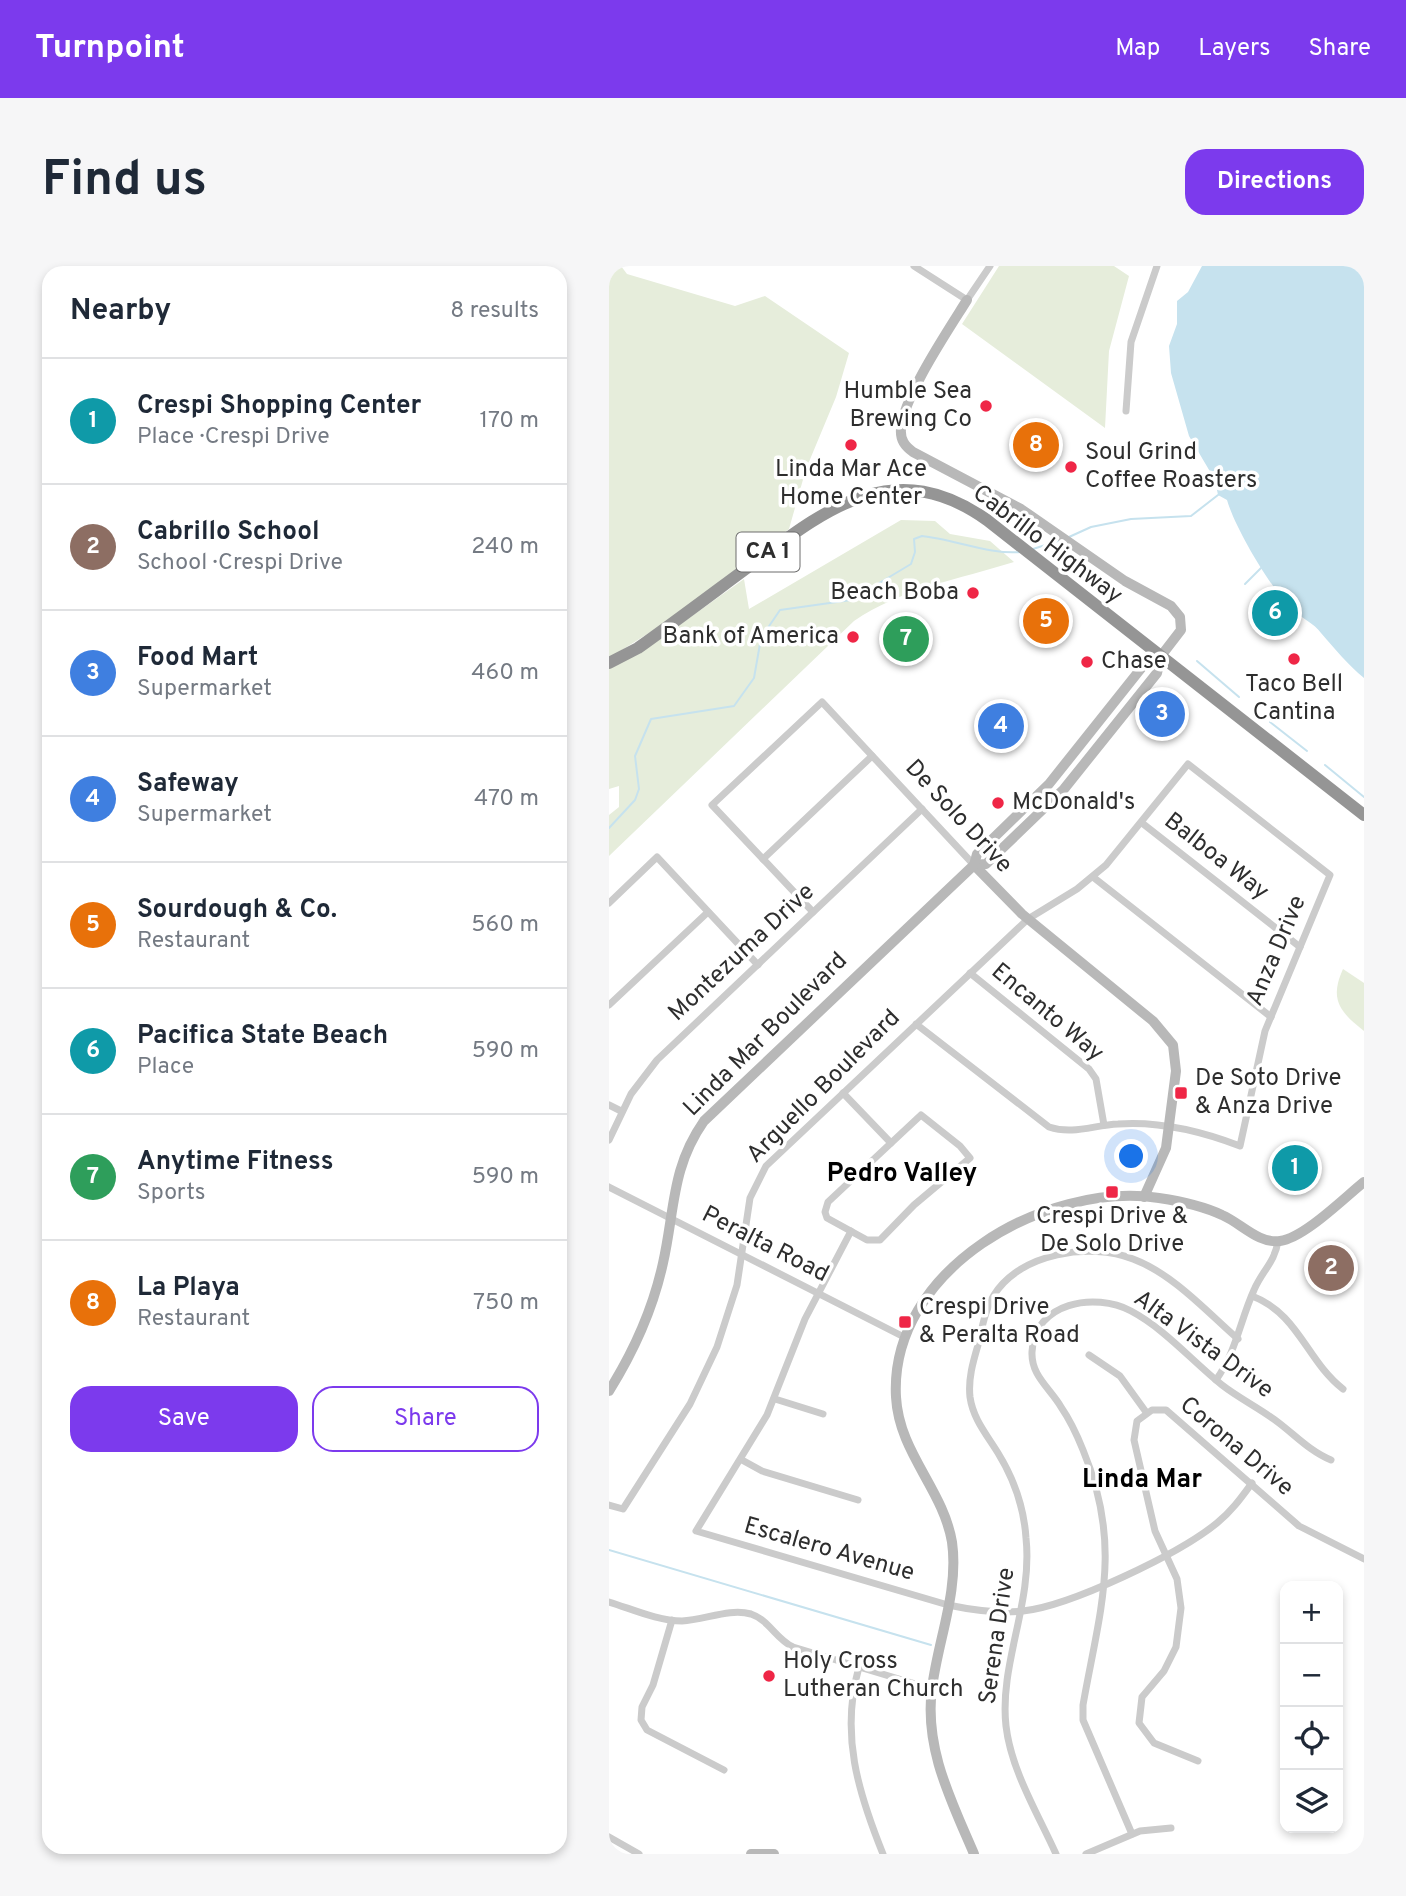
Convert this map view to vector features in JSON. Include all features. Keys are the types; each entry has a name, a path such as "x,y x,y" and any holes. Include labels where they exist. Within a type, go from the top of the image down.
{"highway":[{"name":"Cabrillo Highway","path":"609,663 642,645 818,516 854,498 890,491 934,495 972,510 1000,530 1364,815"}],"street":[{"path":"914,266 967,300 990,266"},
{"path":"1126,411 1131,342 1157,266"},
{"name":"Linda Mar Boulevard","path":"609,1391 632,1351 651,1306 664,1260 675,1183 683,1158 696,1132 713,1111 974,865 977,854 1060,772 1143,666 1161,656 1180,633 1178,613 1012,505 920,456 903,441 901,430 910,402 967,300"},
{"name":"De Solo Drive","path":"813,912 712,805 822,702 1028,919 1166,1033 1176,1060 1169,1126 1164,1157 1144,1197"},
{"path":"763,859 872,756"},
{"name":"Arguello Boulevard","path":"609,1505 623,1509 697,1391 723,1331 742,1256 750,1198 759,1176 774,1157 1028,919 1093,877 1142,823 1188,764"},
{"name":"Anza Drive","path":"1169,1126 1240,1146 1260,1049 1330,875 1188,764"},
{"name":"Montezuma Drive","path":"609,1140 621,1111 657,1060 922,809"},
{"name":"Balboa Way","path":"1142,823 1300,947"},
{"path":"609,903 657,858 758,965"},
{"path":"1093,877 1271,1017"},
{"path":"609,1004 708,912"},
{"name":"Encanto Way","path":"970,973 1089,1069 1096,1079 1104,1125"},
{"path":"916,1024 1049,1127 1073,1131 1104,1125 1169,1126"},
{"path":"843,1093 891,1143"},
{"path":"609,1105 621,1111"},
{"path":"921,1115 960,1146 970,1158 914,1205 880,1240 867,1240 851,1231 827,1218 826,1206 921,1115"},
{"path":"974,1854 936,1760 931,1718 932,1689 948,1605 953,1560 949,1529 938,1499 908,1448 897,1412 896,1373 904,1337 915,1315 937,1284 965,1256 998,1231 1078,1203 1144,1197 1208,1210 1230,1219 1261,1239 1278,1241 1297,1235 1364,1182"},
{"name":"Peralta Road","path":"609,1187 904,1337"},
{"name":"Escalero Avenue","path":"851,1231 805,1319 775,1399 741,1461 696,1531 948,1605 980,1610 1023,1611 1061,1603 1165,1554 1219,1521 1252,1483"},
{"path":"1216,1380 1231,1359 1252,1296 1275,1259 1278,1241"},
{"name":"Serena Drive","path":"1056,1854 1017,1766 1006,1726 1008,1686 1023,1611 1028,1556 1022,1512 1010,1476 978,1422 970,1395 972,1369 985,1316 999,1288 1023,1269 1062,1255 1092,1251 1121,1255 1158,1272 1238,1339"},
{"path":"1252,1296 1281,1311 1330,1377 1343,1389"},
{"name":"Alta Vista Drive","path":"1132,1835 1083,1720 1083,1705 1106,1584 1103,1524 1088,1463 1068,1418 1039,1379 1033,1362 1033,1344 1040,1327 1051,1314 1066,1306 1084,1302 1112,1304 1149,1323 1216,1380 1277,1421 1312,1450 1331,1460"},
{"path":"1089,1355 1120,1376 1146,1412"},
{"path":"775,1399 823,1414"},
{"name":"Corona Drive","path":"1198,1761 1154,1743 1139,1723 1142,1697 1168,1663 1180,1628 1179,1588 1155,1531 1134,1440 1134,1427 1146,1412 1160,1409 1172,1414 1201,1443 1299,1525 1364,1559"},
{"path":"741,1461 762,1471 858,1500"},
{"path":"609,1602 672,1620 739,1612 753,1615 793,1647 932,1689"},
{"path":"672,1620 653,1685 642,1707 641,1720 647,1730 724,1770"},
{"path":"859,1667 849,1710 851,1749 860,1793 883,1854"},
{"path":"1086,1854 1132,1835 1171,1828"},
{"path":"609,1837 639,1854"},
{"path":"751,1854 774,1854"}],"green space":[{"path":"609,266 621,266 627,274 735,306 765,296 849,353 836,397 806,469 789,529 668,621 609,658"},
{"path":"999,266 1114,266 1129,276 1109,351 1105,428 962,324"},
{"path":"901,520 935,521 950,534 990,541 1014,562 911,593 854,621 609,856 609,815 619,807 619,786 609,789 609,668 671,631 744,579 749,609"},
{"path":"1343,969 1364,983 1364,1031 1349,1018 1339,1004 1337,989"}],"water":[{"path":"1202,266 1364,266 1364,678 1318,629 1292,609 1274,587 1246,542 1227,500 1218,495 1215,480 1189,436 1171,373 1169,346 1177,324 1177,301 1188,292"}],"waterway":[{"path":"1069,537 1091,527 1131,519 1191,516 1218,495"},
{"path":"609,828 635,800 639,789 635,756 651,719 734,706 754,678 761,638 780,610 851,600 911,564 915,552 914,539 922,536 997,551 1020,552"},
{"path":"1033,549 1061,540"},
{"path":"1245,584 1261,568"},
{"path":"1197,661 1239,697"},
{"path":"1270,722 1307,751"},
{"path":"1325,765 1364,797"},
{"path":"609,1550 931,1645"}],"place":[{"name":"Humble Sea Brewing Co","path":"986,406"},
{"name":"Linda Mar Ace Home Center","path":"851,445"},
{"name":"La Playa","path":"1036,445"},
{"name":"Soul Grind Coffee Roasters","path":"1071,467"},
{"name":"Beach Boba","path":"973,593"},
{"name":"Pacifica State Beach","path":"1275,613"},
{"name":"Sourdough & Co.","path":"1046,621"},
{"name":"Bank of America","path":"853,637"},
{"name":"Anytime Fitness","path":"906,639"},
{"name":"Taco Bell Cantina","path":"1294,659"},
{"name":"Chase","path":"1087,662"},
{"name":"Food Mart","path":"1162,714"},
{"name":"Safeway","path":"1001,726"},
{"name":"McDonald's","path":"998,803"},
{"name":"De Soto Drive & Anza Drive","path":"1181,1093"},
{"name":"Crespi Shopping Center","path":"1295,1168"},
{"name":"Crespi Drive & De Solo Drive","path":"1112,1192"},
{"name":"Cabrillo School","path":"1331,1268"},
{"name":"Crespi Drive & Peralta Road","path":"905,1322"},
{"name":"Holy Cross Lutheran Church","path":"769,1676"}],"district":[{"name":"Pedro Valley","path":"902,1174"},
{"name":"Linda Mar","path":"1142,1480"}]}
